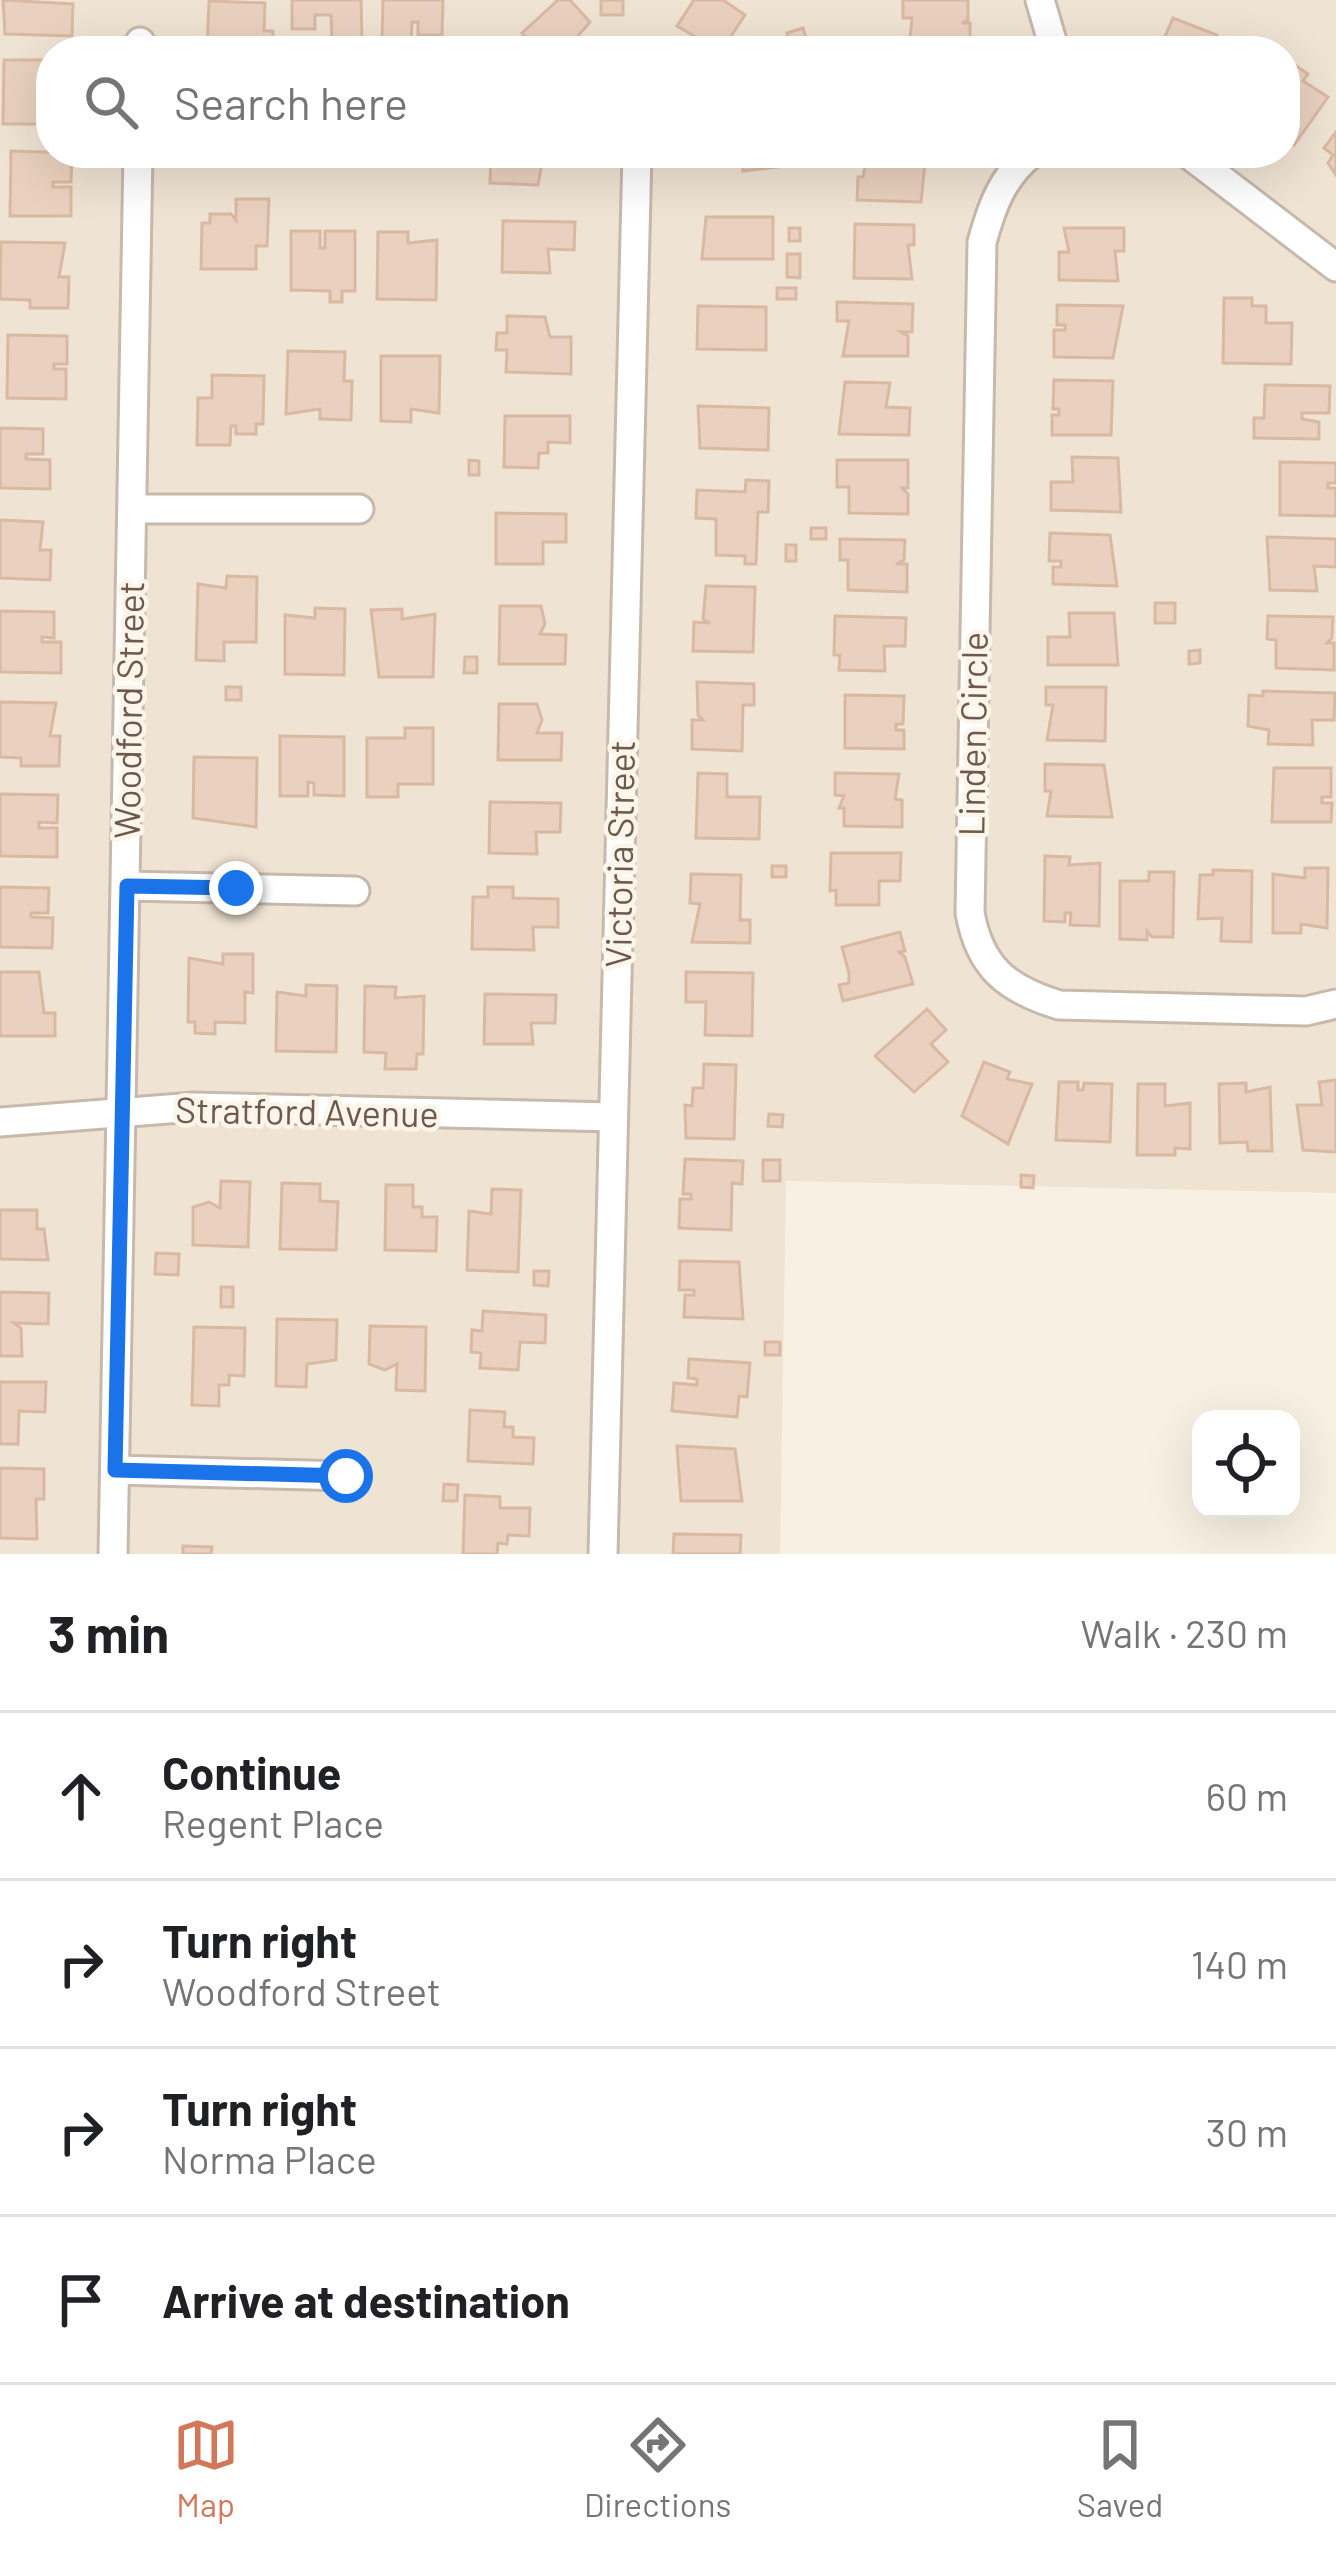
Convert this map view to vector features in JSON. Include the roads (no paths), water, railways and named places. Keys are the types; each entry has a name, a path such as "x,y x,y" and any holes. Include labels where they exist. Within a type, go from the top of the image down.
{"street":[{"path":"1040,0 1050,36"},
{"name":"Woodford Street","path":"113,1554 138,168"},
{"name":"Victoria Street","path":"603,1554 637,168"},
{"name":"Linden Circle","path":"1013,168 994,202 982,242 970,914 976,946 995,975 1025,995 1059,1005 1306,1011 1336,1004"},
{"path":"1207,168 1336,266"},
{"path":"133,509 359,509"},
{"path":"127,886 355,891"},
{"name":"Stratford Avenue","path":"0,1122 194,1108 614,1117"},
{"path":"115,1470 346,1476"}]}
